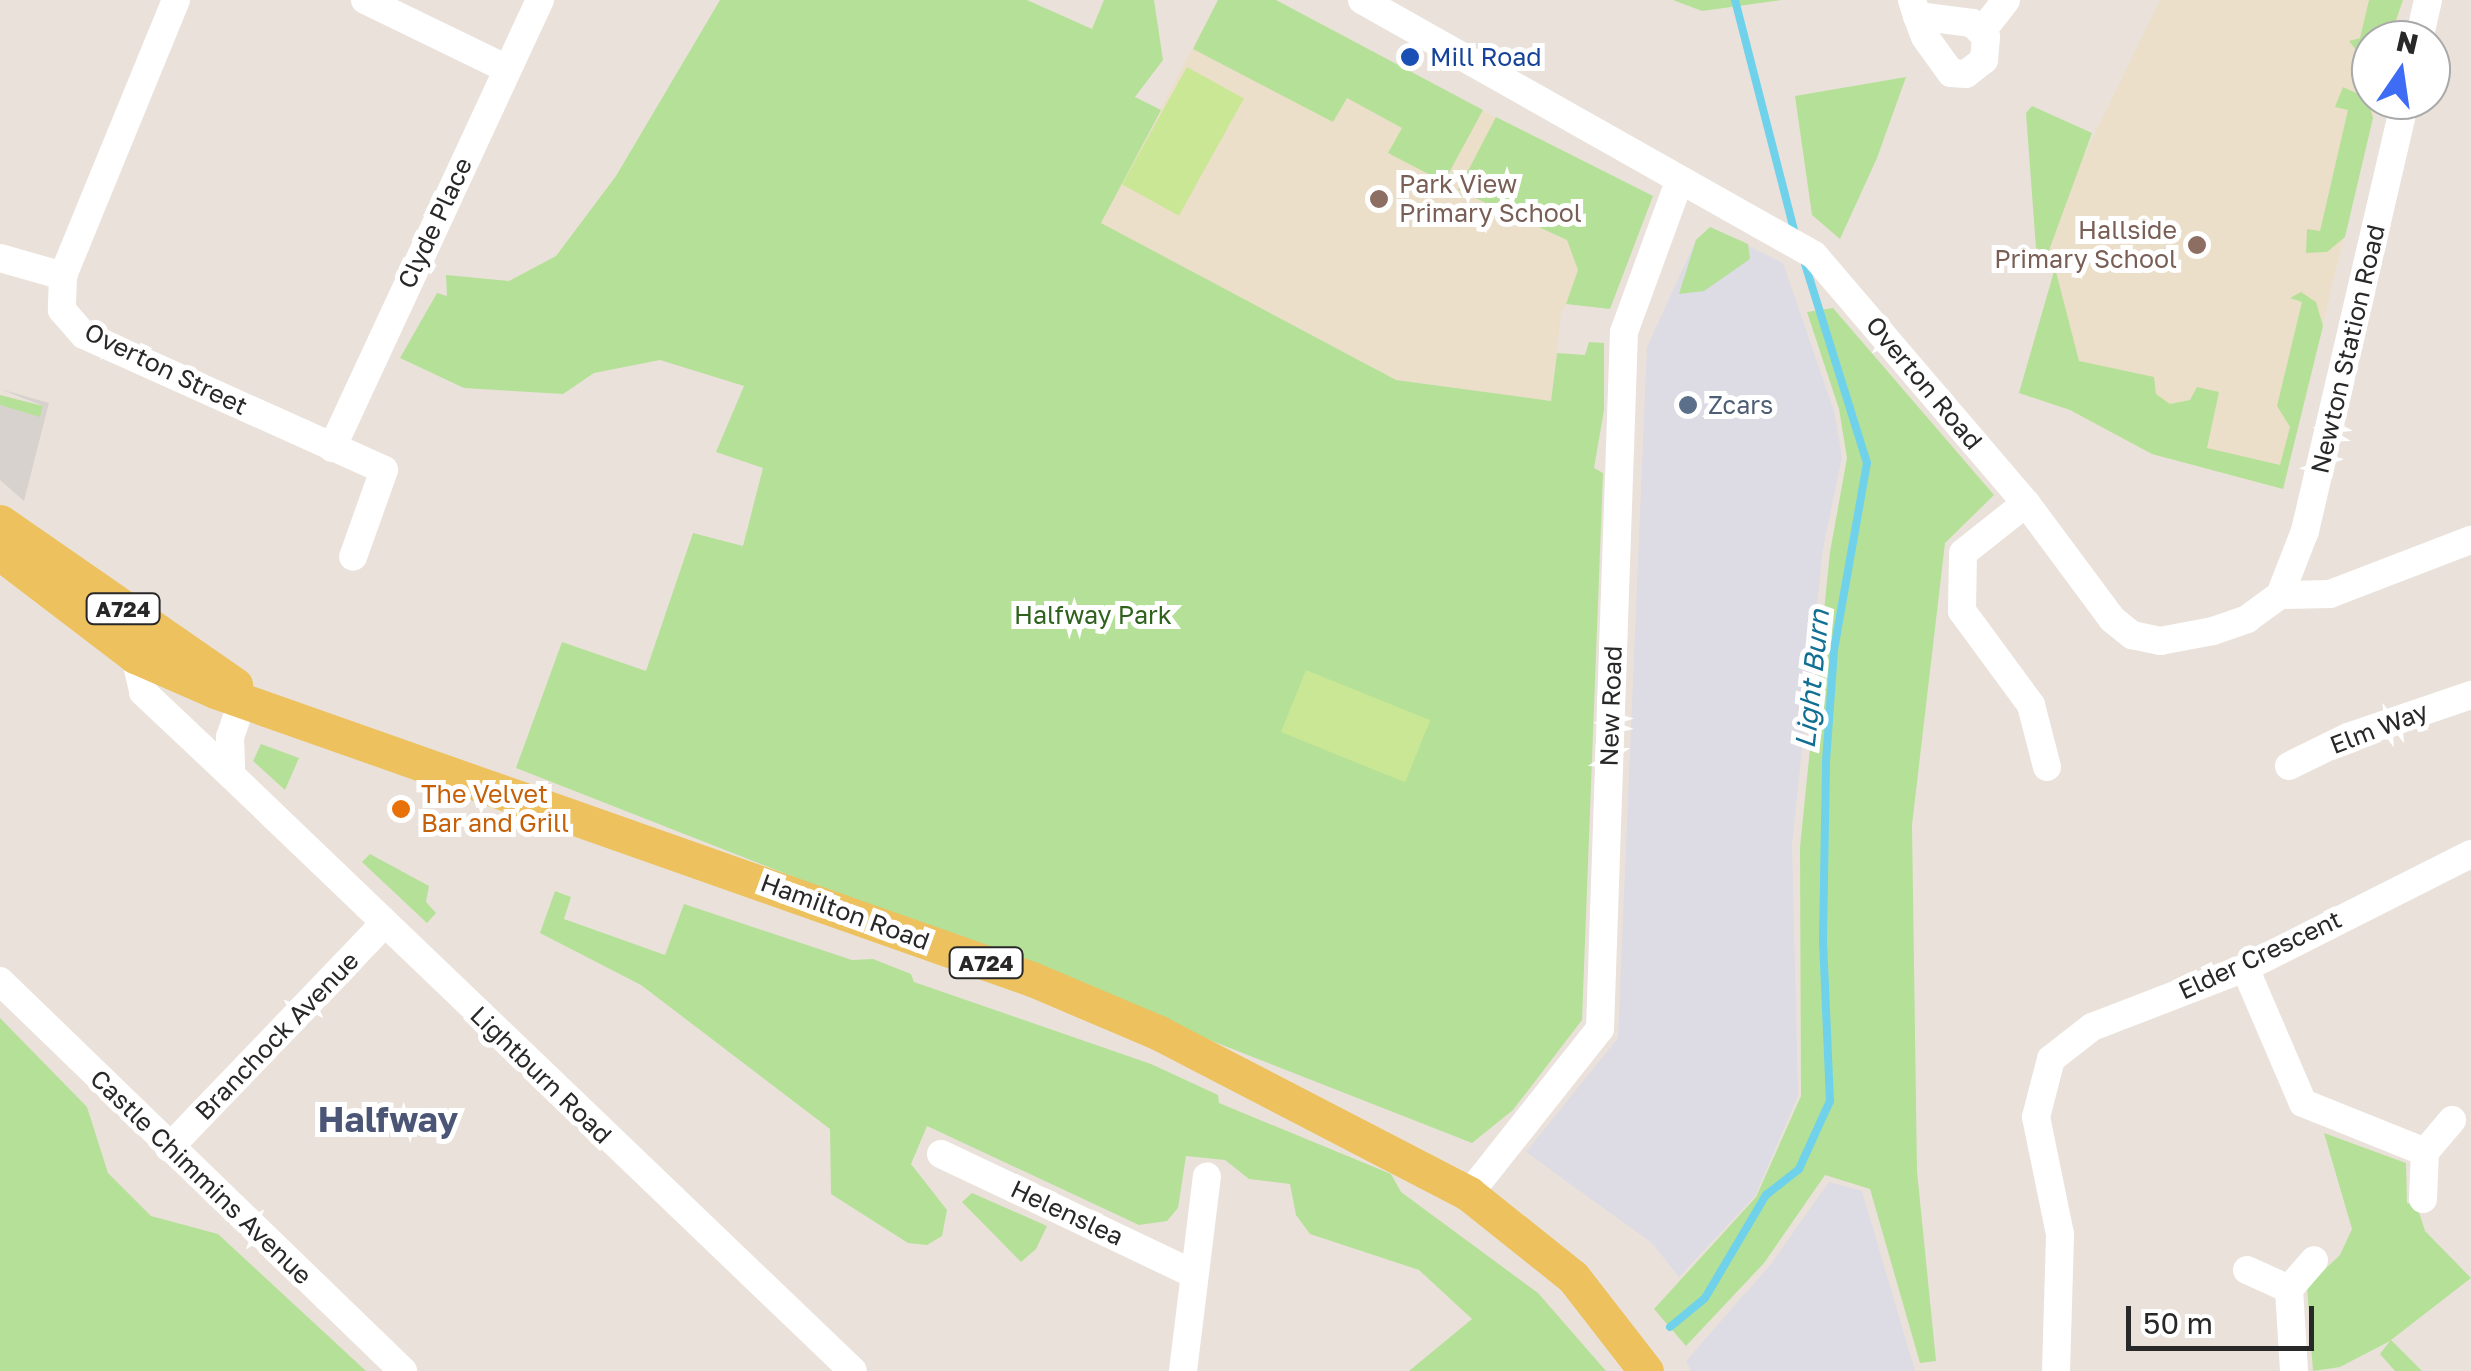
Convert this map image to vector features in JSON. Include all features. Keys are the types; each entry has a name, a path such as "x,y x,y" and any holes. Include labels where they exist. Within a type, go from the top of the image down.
{"main road":[{"name":"Hamilton Road","path":"0,522 227,675 244,698"},
{"name":"Hamilton Road","path":"0,552 135,656 1032,979 1159,1033 1468,1194 1574,1277 1646,1371"}],"street":[{"path":"0,258 63,276 176,0"},
{"path":"365,0 508,69"},
{"name":"Clyde Place","path":"332,448 540,0"},
{"name":"Overton Road","path":"1362,0 1814,255 2026,503 2112,619 2132,634 2160,641 2213,631 2248,619 2280,595"},
{"path":"1915,8 1951,73 1966,74 1984,60 1982,30 2006,0"},
{"path":"1915,8 1956,18 1982,30"},
{"name":"Newton Station Road","path":"2280,595 2306,532 2400,120"},
{"name":"New Road","path":"1468,1194 1600,1029 1624,332 1680,182"},
{"name":"Overton Street","path":"63,276 62,310 84,335 384,470 354,558"},
{"path":"2026,503 1963,553 1962,611 2031,706 2047,767"},
{"path":"2280,595 2330,594 2471,540"},
{"name":"Lightburn Road","path":"135,656 143,692 853,1371"},
{"name":"Elm Way","path":"2290,766 2348,737 2471,694"},
{"path":"231,775 230,736 244,698"},
{"name":"Elder Crescent","path":"2056,1371 2060,1234 2036,1117 2051,1059 2092,1027 2244,968 2471,854"},
{"name":"Branchock Avenue","path":"169,1148 384,924"},
{"path":"2244,968 2304,1103 2425,1152"},
{"name":"Castle Chimmins Avenue","path":"0,981 403,1371"},
{"path":"2423,1199 2425,1152 2452,1120"},
{"name":"Helenslea","path":"941,1154 1192,1273"},
{"path":"1183,1371 1192,1273 1207,1176"},
{"path":"2294,1371 2289,1289 2314,1260"},
{"path":"2247,1270 2289,1289"}],"shaded area":[{"name":"Park View Primary School","path":"1218,0 1276,0 1642,195 1561,313 1551,401 1396,380 1100,223"},
{"name":"Hallside Primary School","path":"2160,0 2403,0 2398,20 2351,20 2351,120 2372,120 2283,489 2152,454 2070,410 2019,393 2055,268 2048,253 2078,168"},
{"path":"1710,227 1783,263 1834,411 1842,457 1823,549 1792,844 1798,1096 1755,1196 1679,1277 1652,1243 1526,1152 1618,1038 1647,347 1696,240"},
{"path":"0,389 49,403 24,501 0,480 0,405 40,417 43,406"},
{"path":"1829,1182 1862,1191 1915,1371 1691,1371 1686,1361 1771,1264"}],"green space":[{"name":"Halfway Park","path":"720,0 1027,0 1092,29 1104,0 1154,0 1163,60 1135,97 1161,110 1101,223 1396,380 1551,401 1557,353 1585,355 1589,342 1604,343 1604,410 1594,468 1603,473 1582,1020 1513,1110 1472,1143 516,768 562,642 646,671 693,533 743,546 763,468 716,452 744,386 660,360 594,373 563,394 464,388 400,358 437,293 447,296 446,275 509,281 556,256 616,176"},
{"path":"1218,0 1276,0 1483,110 1444,182 1388,153 1402,128 1347,98 1333,122 1193,49"},
{"path":"1673,0 1781,0 1702,11"},
{"path":"2369,0 2403,0 2396,20 2364,20"},
{"path":"1187,67 1244,99 1179,216 1122,184"},
{"path":"1906,77 1877,158 1840,239 1812,215 1795,96"},
{"path":"2343,87 2351,91 2351,120 2373,120 2345,237 2327,252 2306,253 2307,229 2320,231 2348,110 2335,107"},
{"path":"2032,106 2092,133 2048,253 2036,248 2026,113"},
{"path":"1496,117 1653,196 1610,309 1566,304 1578,270 1567,240 1458,190"},
{"path":"1710,227 1748,244 1750,259 1704,291 1679,294 1696,240"},
{"path":"2055,268 2079,361 2154,377 2156,394 2170,404 2190,400 2197,387 2219,392 2207,448 2280,465 2290,427 2277,406 2302,302 2290,298 2301,292 2316,302 2323,326 2283,489 2152,454 2070,410 2019,393"},
{"path":"1833,308 1994,495 1945,543 1912,825 1917,1171 1936,1361 1920,1363 1870,1189 1825,1175 1764,1263 1686,1346 1654,1309 1756,1197 1801,1096 1800,847 1830,552 1847,458 1839,409 1807,312"},
{"path":"0,395 43,406 40,418 0,405"},
{"path":"1306,670 1430,720 1405,782 1281,732"},
{"path":"261,744 299,758 285,790 253,761"},
{"path":"370,854 429,886 426,902 436,913 427,923 362,862"},
{"path":"555,891 571,897 564,919 665,955 684,904 852,960 873,959 911,974 914,982 1151,1064 1218,1095 1219,1103 1391,1174 1401,1192 1538,1293 1606,1371 1409,1371 1472,1319 1419,1270 1310,1234 1296,1215 1290,1184 1249,1179 1225,1160 1186,1156 1178,1208 1167,1221 1139,1225 927,1126 911,1164 947,1210 942,1236 927,1245 908,1243 831,1194 830,1129 641,985 540,933"},
{"path":"0,1018 87,1107 108,1173 151,1216 218,1234 366,1371 0,1371"},
{"path":"2324,1133 2406,1163 2407,1203 2417,1206 2425,1231 2471,1278 2391,1340 2422,1371 2395,1371 2380,1354 2390,1341 2340,1367 2313,1371 2307,1286 2340,1255 2352,1229"},
{"path":"972,1193 1047,1226 1036,1249 1021,1262 962,1202"}],"waterway":[{"name":"Light Burn","path":"1735,0 1795,233"},
{"name":"Light Burn","path":"1670,1327 1705,1298 1766,1195 1799,1169 1830,1101 1823,938 1826,762 1834,650 1867,463 1804,261"}],"place":[{"name":"Mill Road","path":"1410,57"},
{"name":"Park View Primary School","path":"1379,199"},
{"name":"Hallside Primary School","path":"2197,245"},
{"name":"Zcars","path":"1688,405"},
{"name":"The Velvet Bar and Grill","path":"401,809"}],"district":[{"name":"Halfway","path":"388,1119"}]}
